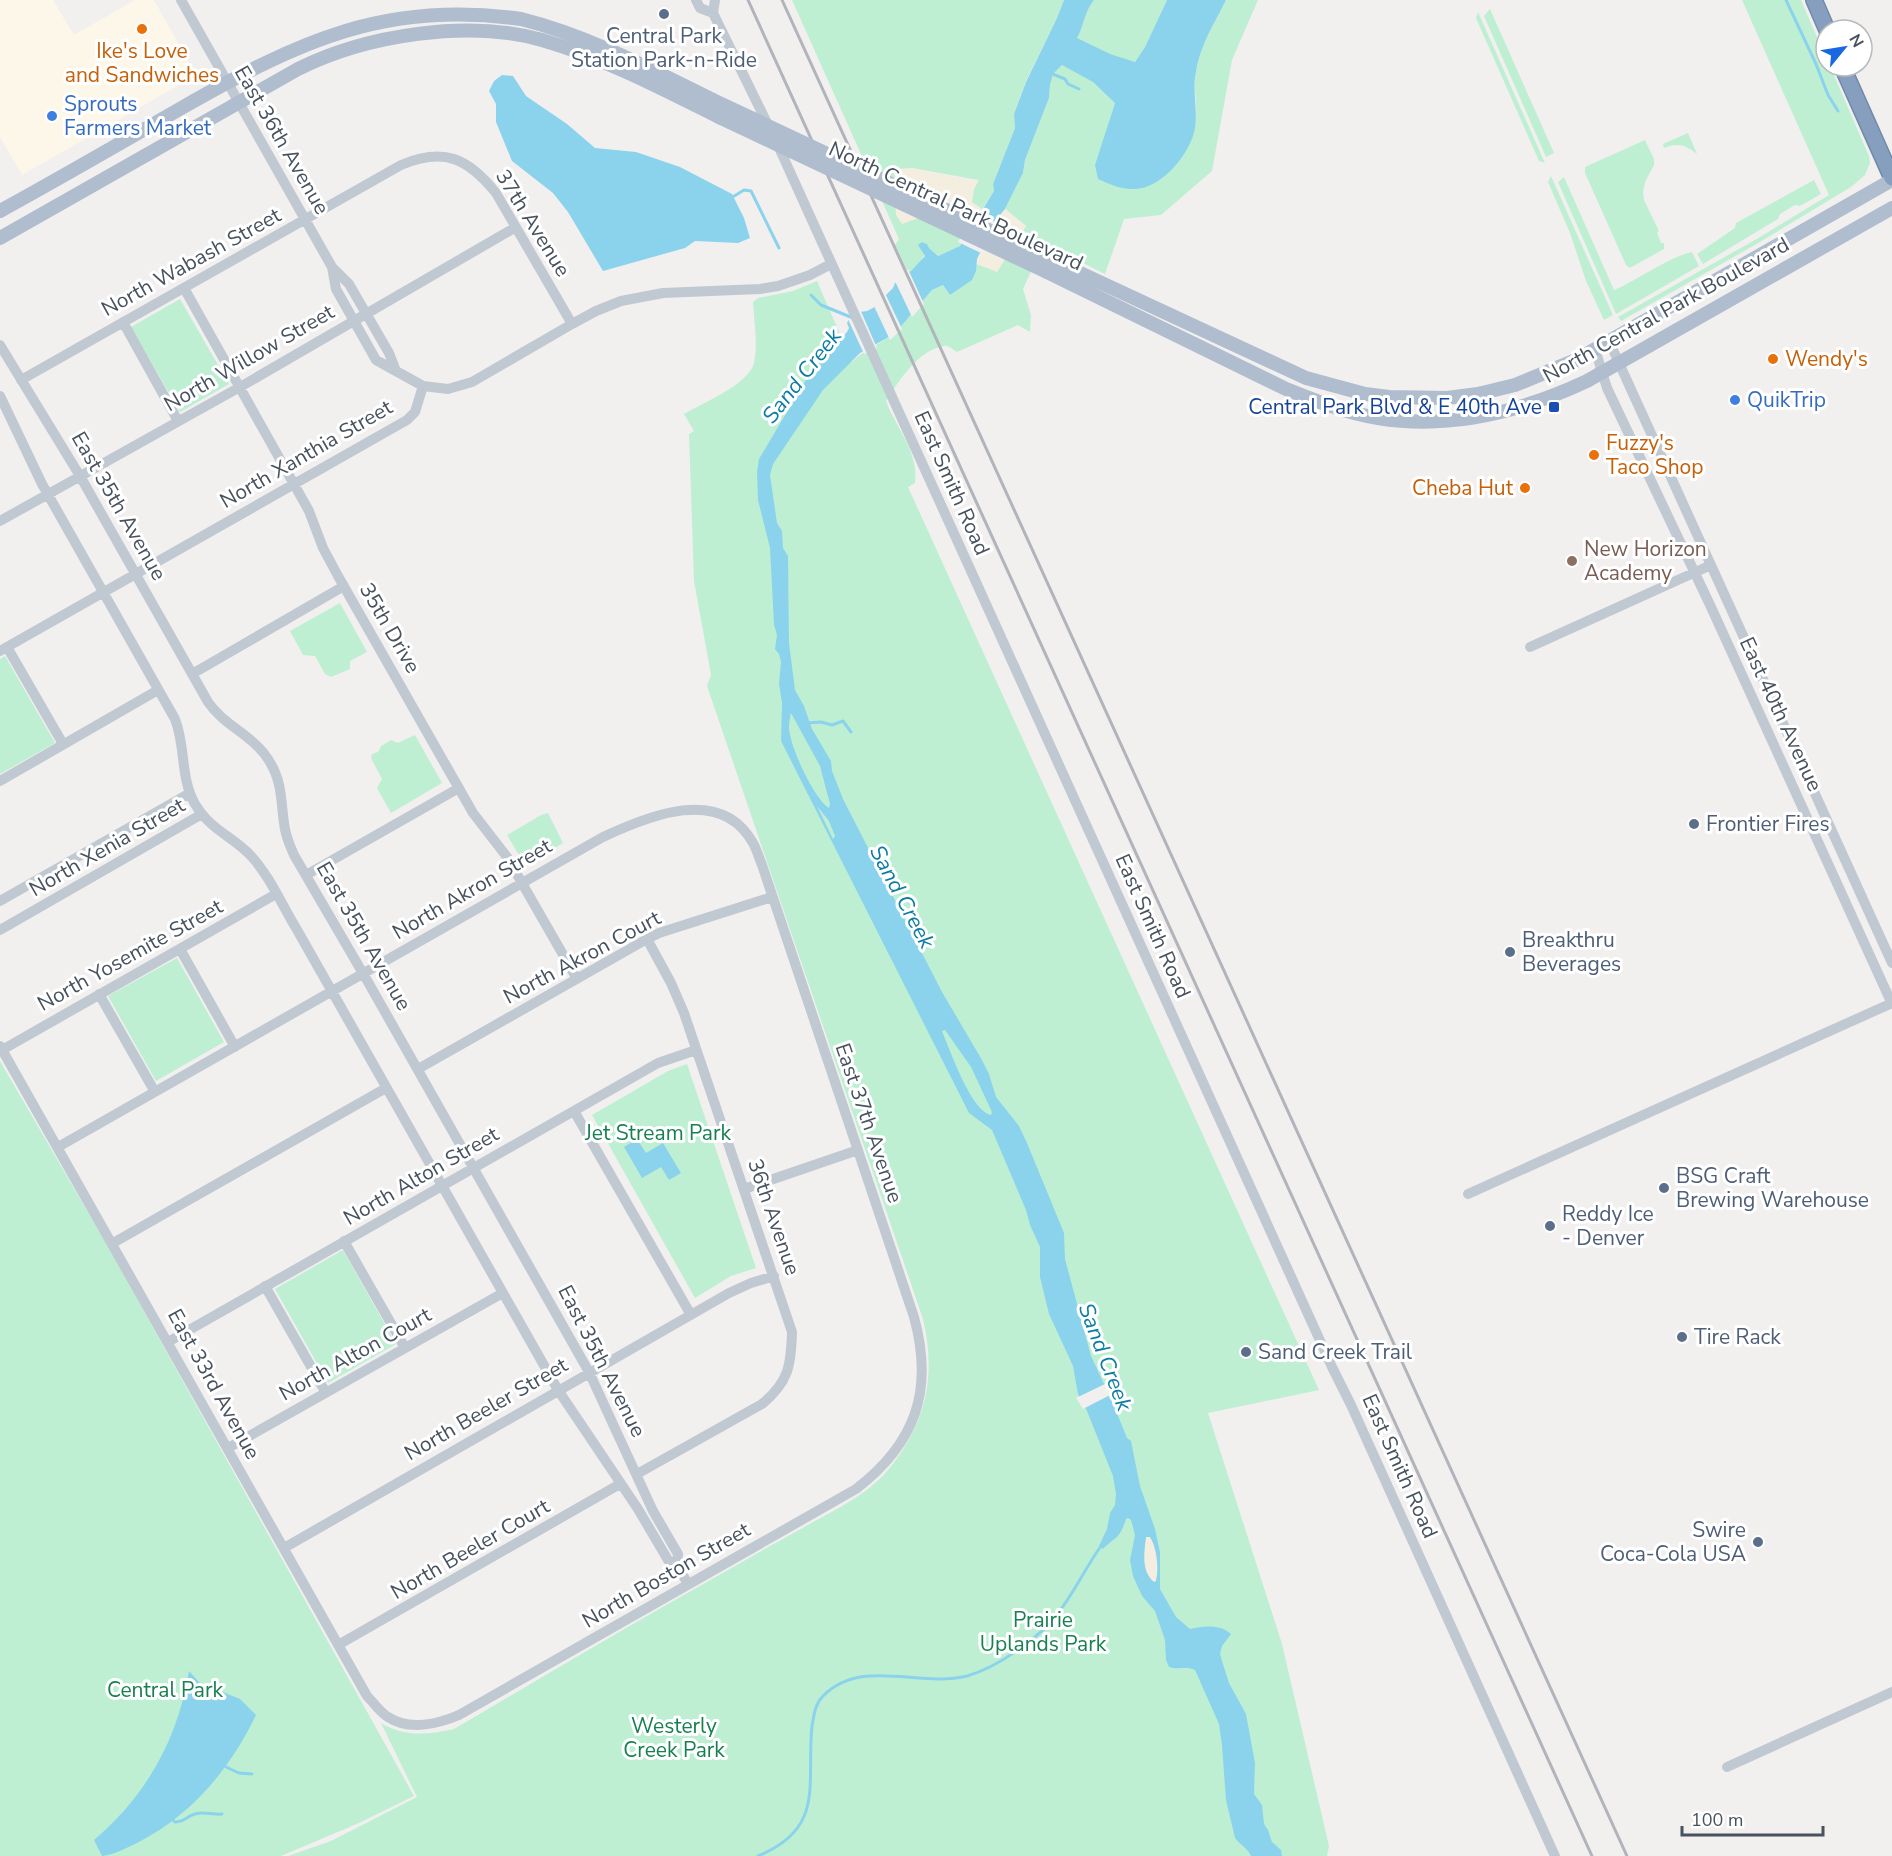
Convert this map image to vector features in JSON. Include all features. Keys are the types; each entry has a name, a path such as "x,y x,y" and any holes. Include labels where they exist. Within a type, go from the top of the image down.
{"highway":[{"path":"1814,0 1822,18"},
{"path":"1847,78 1892,179"}],"main road":[{"name":"North Central Park Boulevard","path":"0,211 289,48 338,27 401,12 460,9 520,18 566,32 613,51 1049,266 1286,389 1332,406 1377,418 1443,421 1496,415 1542,401 1603,373 1892,208"},
{"name":"North Central Park Boulevard","path":"0,238 312,62 357,46 428,33 490,32 534,38 578,52 651,83 721,118 1049,266 1306,378 1365,394 1431,399 1478,394 1540,376 1576,360 1892,179"}],"street":[{"name":"East 36th Avenue","path":"181,0 332,267 349,284 397,371"},
{"name":"East Smith Road","path":"696,0 700,8 713,13 781,151 1555,1856"},
{"path":"713,13 715,0"},
{"name":"North Wabash Street","path":"21,380 401,165 422,158 448,157"},
{"name":"37th Avenue","path":"448,157 463,162 481,174 496,193 572,324"},
{"name":"North Willow Street","path":"0,521 240,387 516,227"},
{"path":"423,386 448,388 466,384 608,305 635,297 663,293 760,289 778,286 831,264"},
{"name":"East 36th Avenue","path":"332,267 336,289 376,360 423,386"},
{"name":"35th Drive","path":"184,288 294,484 314,522 328,559 479,823 501,847 577,979"},
{"path":"123,322 178,421"},
{"name":"East 40th Avenue","path":"1609,341 1892,963"},
{"name":"East 35th Avenue","path":"0,345 80,476 213,709 225,722 255,742 272,765 281,791 288,842 589,1372 653,1510 678,1554 677,1566"},
{"name":"East 40th Avenue","path":"1468,1194 1892,1003 1607,388 1595,349"},
{"name":"North Xanthia Street","path":"3,649 407,420 415,412 423,386"},
{"name":"East 35th Avenue","path":"0,396 48,495 179,729 190,793 202,814 217,831 253,859 276,894 501,1294 558,1390 668,1560 677,1566 688,1584"},
{"path":"1530,647 1711,565"},
{"path":"192,674 344,586"},
{"path":"3,649 63,744"},
{"path":"0,781 158,690"},
{"path":"306,875 459,788"},
{"name":"North Xenia Street","path":"0,901 190,793"},
{"name":"North Akron Street","path":"58,1148 627,825 684,809 703,809 735,822 753,843"},
{"name":"North Xenia Street","path":"0,930 202,814"},
{"path":"1811,827 1827,820"},
{"name":"East 37th Avenue","path":"753,843 921,1343 924,1370 913,1418"},
{"name":"North Yosemite Street","path":"1,1048 276,894"},
{"name":"North Akron Court","path":"418,1069 659,933 772,897"},
{"name":"36th Avenue","path":"637,1474 762,1404 776,1392 786,1377 791,1358 792,1332 676,993 647,939"},
{"path":"180,949 235,1047"},
{"path":"99,994 155,1092"},
{"name":"East 33rd Avenue","path":"1,1048 367,1696 389,1718 410,1725"},
{"name":"North Alton Street","path":"168,1342 658,1063 696,1050"},
{"path":"113,1243 386,1088"},
{"path":"574,1111 691,1316"},
{"path":"744,1189 858,1150"},
{"path":"344,1241 405,1348"},
{"name":"North Beeler Street","path":"284,1548 729,1293 774,1276"},
{"path":"265,1286 326,1393"},
{"name":"North Alton Court","path":"228,1448 501,1294"},
{"name":"North Boston Street","path":"410,1725 443,1722 459,1715 856,1489 877,1473 891,1458 902,1442 913,1418"},
{"name":"North Beeler Court","path":"338,1645 620,1484"},
{"path":"1727,1767 1892,1692"}],"shaded area":[{"path":"0,0 53,0 74,35 135,0 154,0 195,73 193,77 22,175 0,137"}],"green space":[{"path":"792,0 1064,0 1026,81 1014,114 1015,128 993,184 994,191 982,209 971,202 978,180 912,168 921,217 964,238 960,246 938,256 929,248 918,265 908,273 895,245 899,239"},
{"name":"Prairie Uplands Park","path":"1094,0 1167,0 1145,47 1135,62 1124,59 1115,103 1096,165 1151,184 1177,162 1188,146 1196,113 1195,82 1198,62 1208,34 1226,0 1258,0 1232,60 1212,171 1161,215 1124,219 1105,274 1043,245 1023,289 1031,315 1030,332 1018,325 957,352 946,346 935,348 910,367 886,401 914,461 915,483 908,487 1319,1390 1208,1413 1282,1644 1329,1846 1327,1856 288,1856 331,1841 417,1797 381,1723 398,1731 416,1734 454,1729 864,1492 892,1465 904,1448 921,1414 929,1359 923,1319 707,686 711,675 694,581 689,434 694,431 684,414 735,385 750,371 754,363 756,348 753,302 758,298 793,291 817,281 852,362 893,333 932,290 943,285 950,295 976,271 976,264 997,271 1026,226 1005,209 1023,173 1025,160 1049,98 1053,74 1062,65 1087,8"},
{"path":"1742,0 1801,0 1814,30 1814,78 1835,78 1870,163 1865,175 1851,187 1621,321 1618,317 1755,240 1829,195"},
{"path":"1490,9 1554,153 1546,157 1484,16"},
{"path":"1478,12 1545,163 1539,161 1476,18"},
{"path":"1688,133 1697,154 1682,145 1664,148 1663,144"},
{"path":"1645,140 1654,159 1654,165 1645,182 1644,200 1659,231 1657,232 1661,243 1664,243 1664,249 1630,268 1626,265 1585,173 1585,167"},
{"path":"1551,176 1613,315 1604,320 1586,281 1570,233 1548,182"},
{"path":"1564,177 1614,290 1673,259 1692,252 1699,266 1616,314 1558,182"},
{"path":"1814,180 1821,194 1800,206 1795,205 1780,214 1778,219 1703,264 1697,254 1735,228 1736,223"},
{"path":"180,299 229,384 180,412 131,327"},
{"path":"340,603 367,652 350,661 350,669 331,677 325,674 315,656 303,655 290,631"},
{"path":"5,656 55,743 0,774 0,659"},
{"path":"415,735 442,783 391,813 377,788 382,779 371,758 372,754 378,752 381,746 391,740 398,743"},
{"path":"548,813 563,843 525,865 507,835"},
{"path":"177,958 224,1042 156,1081 108,996"},
{"name":"Central Park","path":"0,1061 108,1247 414,1796 359,1823 281,1856 0,1856"},
{"name":"Jet Stream Park","path":"687,1064 756,1268 731,1276 695,1298 592,1115 668,1071"},
{"path":"343,1250 396,1344 328,1383 275,1289"}],"sand":[{"path":"912,168 979,180 974,189 972,202 982,209 964,238 921,217 902,224 896,215 894,169"},
{"path":"1005,209 1026,226 997,272 977,264 977,259 996,220"},
{"path":"1146,1537 1150,1537 1157,1558 1157,1576 1156,1581 1153,1582 1145,1567"}],"water":[{"path":"1064,0 1094,0 1088,9 1077,38 1110,54 1135,62 1145,47 1167,0 1226,0 1208,34 1198,62 1195,79 1196,121 1188,148 1164,177 1144,188 1128,189 1098,179 1095,165 1115,103 1093,82 1062,65 1053,74 1049,98 1025,160 1023,173 977,259 976,271 972,280 950,295 943,285 932,290 902,325 887,338 860,353 823,390 773,464 770,475 777,523 782,531 783,548 788,556 789,643 795,690 804,706 812,729 831,761 832,771 843,799 942,992 982,1060 996,1097 1019,1126 1064,1233 1065,1259 1091,1356 1127,1438 1131,1441 1140,1486 1155,1529 1160,1552 1160,1589 1176,1617 1190,1629 1217,1627 1231,1634 1222,1646 1220,1654 1229,1683 1246,1714 1255,1763 1254,1794 1262,1805 1264,1824 1272,1842 1281,1850 1282,1856 1251,1856 1235,1838 1226,1800 1219,1724 1195,1670 1169,1667 1166,1660 1165,1640 1155,1611 1142,1596 1133,1576 1130,1560 1135,1535 1131,1520 1126,1519 1119,1534 1103,1549 1099,1546 1115,1505 1113,1476 1078,1394 1073,1366 1049,1314 1040,1277 1040,1247 1026,1210 992,1130 969,1113 781,741 782,703 779,684 781,662 775,649 777,635 774,625 770,548 758,500 759,459 810,373 847,332 849,328 847,323 852,313 873,308 893,288 895,283 912,270 925,256 918,245 922,242 938,256 960,246 994,191 993,184 1015,128 1014,114 1026,82","holes":["791,713 820,766 830,804 829,808 816,794 810,783 793,746 789,725","817,806 829,821 835,836 833,839","945,1030 971,1067 992,1112 991,1115 983,1111 969,1092 942,1031","1146,1537 1150,1537 1157,1558 1156,1581 1154,1582 1147,1573 1144,1555"]},
{"path":"502,75 513,76 526,96 567,124 595,148 636,152 680,167 732,194 744,218 750,238 738,243 695,241 685,248 603,271 568,212 553,193 512,161 496,122 496,104 489,91 494,81"},
{"path":"637,1139 646,1153 663,1143 681,1173 669,1180 661,1167 642,1178 624,1147"},
{"path":"189,1671 216,1701 223,1692 240,1699 256,1715 234,1754 207,1789 192,1804 157,1832 120,1851 102,1856 94,1840 129,1805 157,1765 177,1720"}],"pier":[{"path":"976,213 997,223 983,254 958,242"},
{"path":"908,269 924,304 912,317 894,279"},
{"path":"885,293 902,329 890,340 873,304"},
{"path":"860,309 877,348 864,354 847,317 851,310"},
{"path":"1107,1383 1112,1394 1083,1409 1076,1398"}],"waterway":[{"path":"1786,0 1828,95 1838,111"},
{"path":"1050,73 1065,79 1068,84 1079,89"},
{"path":"731,198 744,190 751,191 779,248"},
{"path":"811,295 821,305 853,318"},
{"path":"806,723 821,722 832,725 843,721 851,732"},
{"path":"758,1856 780,1845 794,1832 803,1818 810,1785 812,1726 814,1714 823,1696 838,1684 855,1678 892,1676 949,1679 979,1672 1005,1659 1051,1622 1065,1604 1101,1546"},
{"path":"226,1767 239,1773 252,1774"},
{"path":"173,1820 181,1821 198,1813 222,1814"}],"railway":[{"path":"748,0 1592,1856"},
{"path":"782,0 1627,1856"}],"place":[{"name":"Central Park Station Park-n-Ride","path":"664,14"},
{"name":"Ike's Love and Sandwiches","path":"142,29"},
{"name":"Sprouts Farmers Market","path":"52,116"},
{"name":"Wendy's","path":"1773,359"},
{"name":"QuikTrip","path":"1735,400"},
{"name":"Central Park Blvd & E 40th Ave","path":"1554,407"},
{"name":"Fuzzy's Taco Shop","path":"1594,455"},
{"name":"Cheba Hut","path":"1525,488"},
{"name":"New Horizon Academy","path":"1572,561"},
{"name":"Frontier Fires","path":"1694,824"},
{"name":"Breakthru Beverages","path":"1510,952"},
{"name":"BSG Craft Brewing Warehouse","path":"1664,1188"},
{"name":"Reddy Ice - Denver","path":"1550,1226"},
{"name":"Tire Rack","path":"1682,1337"},
{"name":"Sand Creek Trail","path":"1246,1352"},
{"name":"Swire Coca-Cola USA","path":"1758,1542"}],"water label":[{"name":"Sand Creek","path":"802,376"},
{"name":"Sand Creek","path":"902,897"},
{"name":"Sand Creek","path":"1105,1357"}],"park label":[{"name":"Westerly Creek Park","path":"674,1738"}]}
